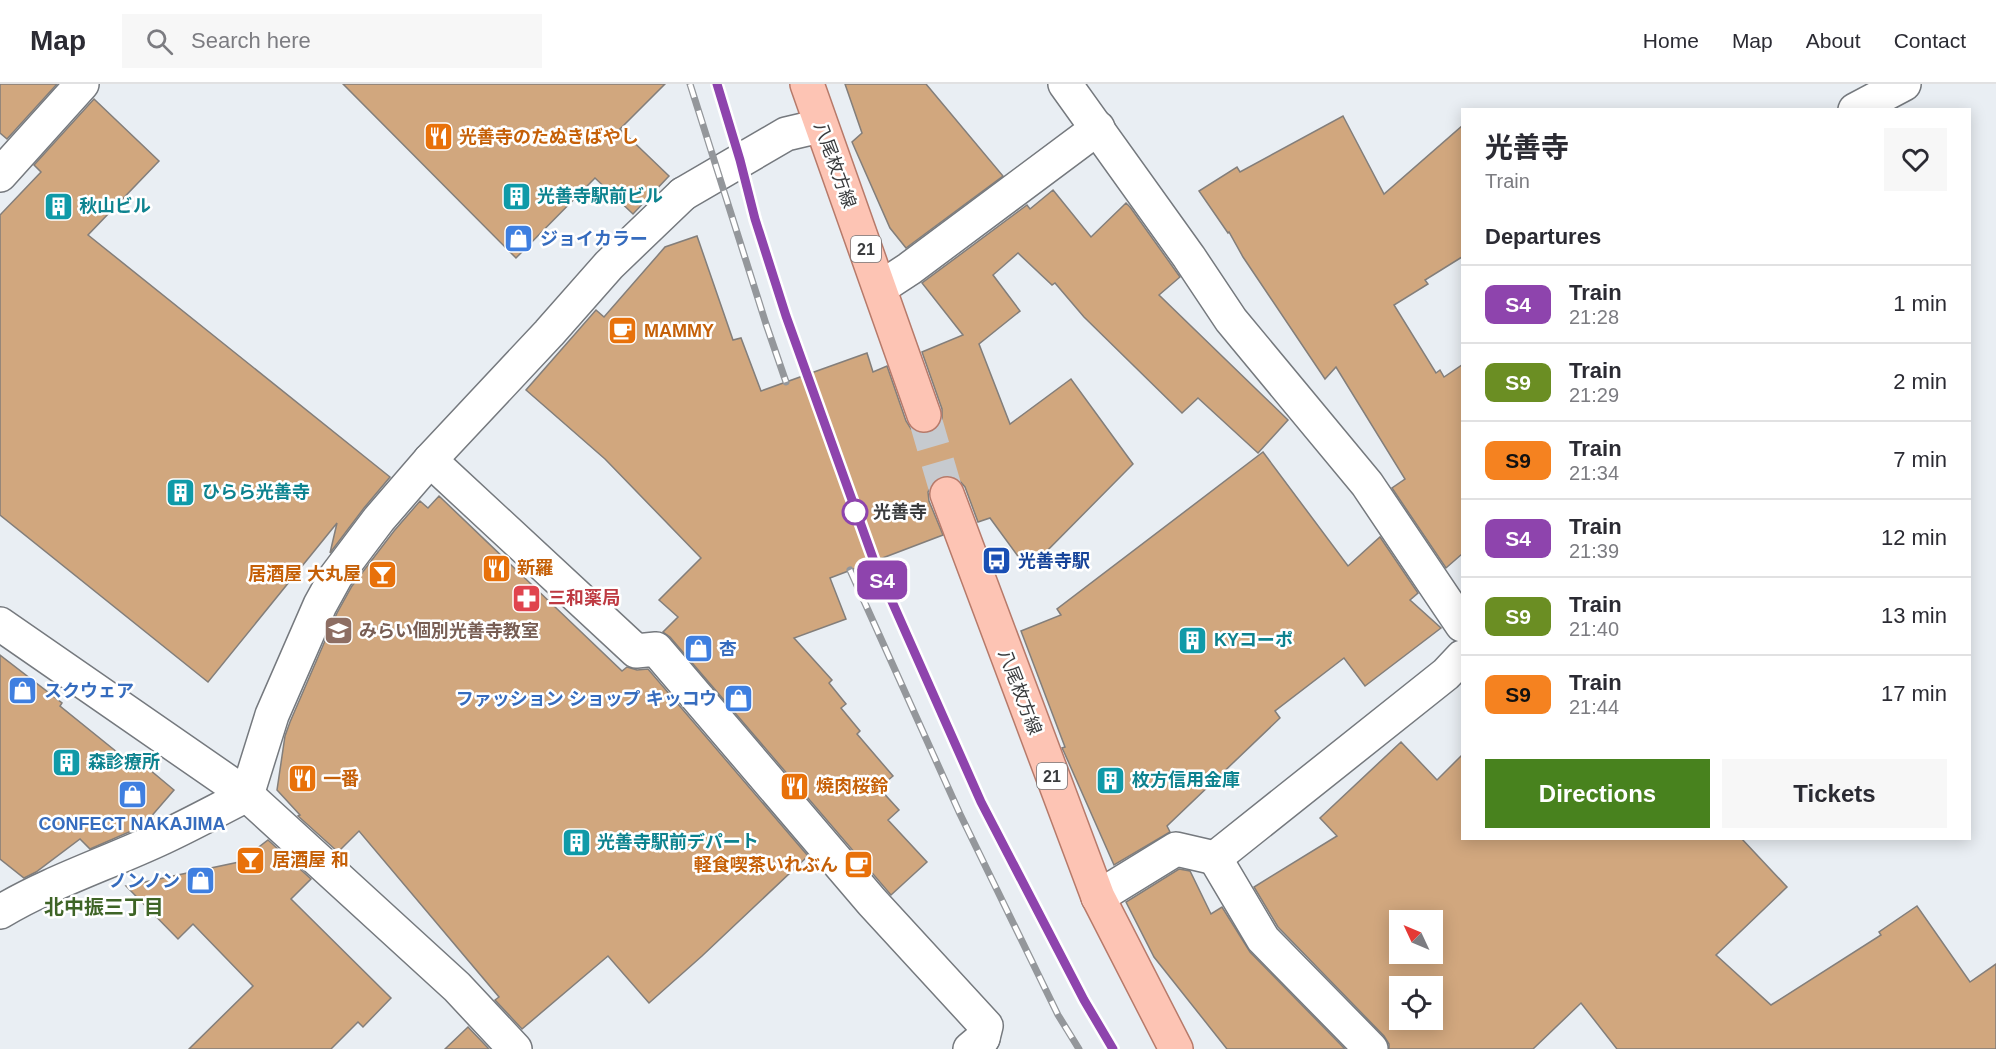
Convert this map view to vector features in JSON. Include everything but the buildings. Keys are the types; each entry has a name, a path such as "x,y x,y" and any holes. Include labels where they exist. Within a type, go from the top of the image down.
{"main road":[{"name":"八尾枚方線","path":"807,84 924,415"},
{"name":"八尾枚方線","path":"947,494 1098,897 1176,1049"}],"street":[{"path":"0,175 82,84"},
{"path":"1065,84 1189,257 1231,320 1367,484 1461,624"},
{"path":"1859,108 1904,84"},
{"path":"0,912 84,870 164,838 246,795 272,715 320,605 336,576 379,519 609,265 683,194 786,134 820,126"},
{"path":"880,288 909,269 1098,128"},
{"path":"430,460 636,651 656,649 872,902 986,1026 976,1044"},
{"path":"0,624 246,795 457,987 514,1049"},
{"path":"1215,858 1446,674 1461,658"},
{"path":"1098,897 1176,849 1215,858 1263,939 1371,1049"}],"tunnel":[{"path":"924,415 947,494"}],"railway":[{"path":"690,84 786,382"},
{"path":"717,84 755,219 807,375"},
{"path":"874,561 981,802 1084,1000 1113,1049"},
{"path":"850,570 960,814 1058,1015 1079,1049"}],"train":[{"name":"S4","path":"717,84 755,219 786,316 874,561 981,802 1084,1000 1113,1049"}],"place":[{"name":"光善寺のたぬきばやし","path":"438,137"},
{"name":"光善寺駅前ビル","path":"516,196"},
{"name":"秋山ビル","path":"58,206"},
{"name":"ジョイカラー","path":"519,239"},
{"name":"MAMMY","path":"623,331"},
{"name":"ひらら光善寺","path":"181,492"},
{"name":"光善寺","path":"855,512"},
{"name":"光善寺駅","path":"997,561"},
{"name":"新羅","path":"496,568"},
{"name":"居酒屋 大丸屋","path":"382,574"},
{"name":"三和薬局","path":"527,598"},
{"name":"みらい個別光善寺教室","path":"338,631"},
{"name":"KYコーポ","path":"1193,640"},
{"name":"杏","path":"698,649"},
{"name":"スクウェア","path":"23,691"},
{"name":"ファッション ショップ キッコウ","path":"738,699"},
{"name":"森診療所","path":"67,762"},
{"name":"一番","path":"302,779"},
{"name":"枚方信用金庫","path":"1111,780"},
{"name":"焼肉桜鈴","path":"795,786"},
{"name":"CONFECT NAKAJIMA","path":"132,795"},
{"name":"光善寺駅前デパート","path":"576,842"},
{"name":"居酒屋 和","path":"251,860"},
{"name":"軽食喫茶いれぶん","path":"859,865"},
{"name":"ノンノン","path":"201,881"}],"district":[{"name":"北中振三丁目","path":"104,907"}]}
